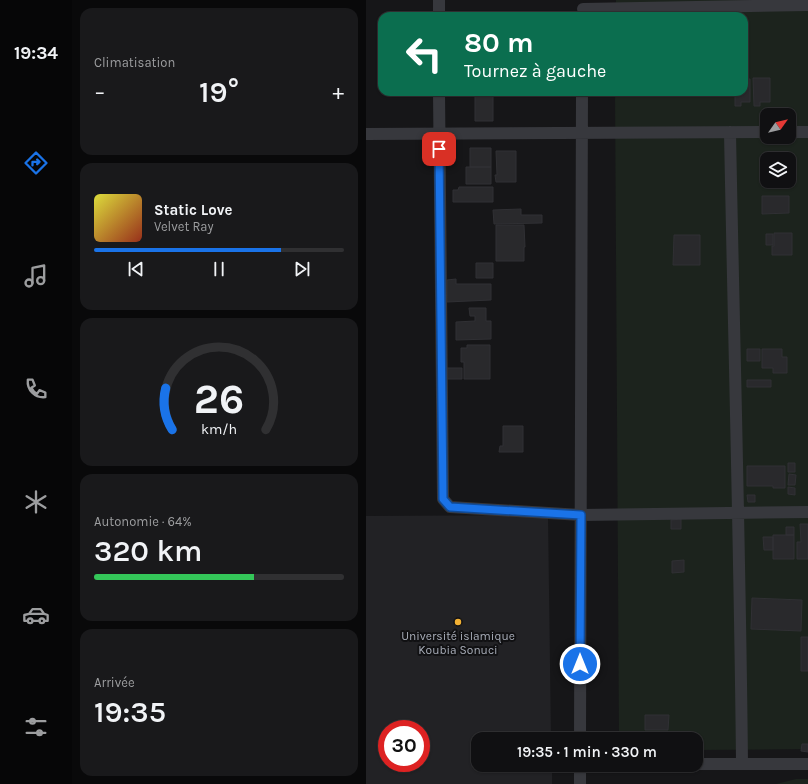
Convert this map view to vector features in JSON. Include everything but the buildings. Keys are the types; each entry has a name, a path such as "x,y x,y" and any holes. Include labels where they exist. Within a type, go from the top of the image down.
{"street":[{"path":"439,0 439,12"},
{"path":"583,8 753,3 808,5"},
{"path":"439,96 443,499 450,507 581,515 808,512"},
{"path":"580,732 582,96"},
{"path":"730,132 742,764"},
{"path":"366,134 760,132"},
{"path":"796,132 808,132"},
{"path":"703,764 808,764"},
{"path":"580,772 580,784"}],"shaded area":[{"path":"616,0 808,0 808,749 703,750 703,732 619,732 615,96 748,96 748,12 615,12"},
{"name":"Université islamique Koubia Sonuci","path":"548,515 551,732 471,732 471,772 552,772 552,784 366,784 366,516"},
{"path":"796,779 808,779 808,784 776,784"}],"place":[{"name":"Université islamique Koubia Sonuci","path":"458,622"}],"route":[{"path":"439,149 443,499 450,507 581,515 580,664"}]}
